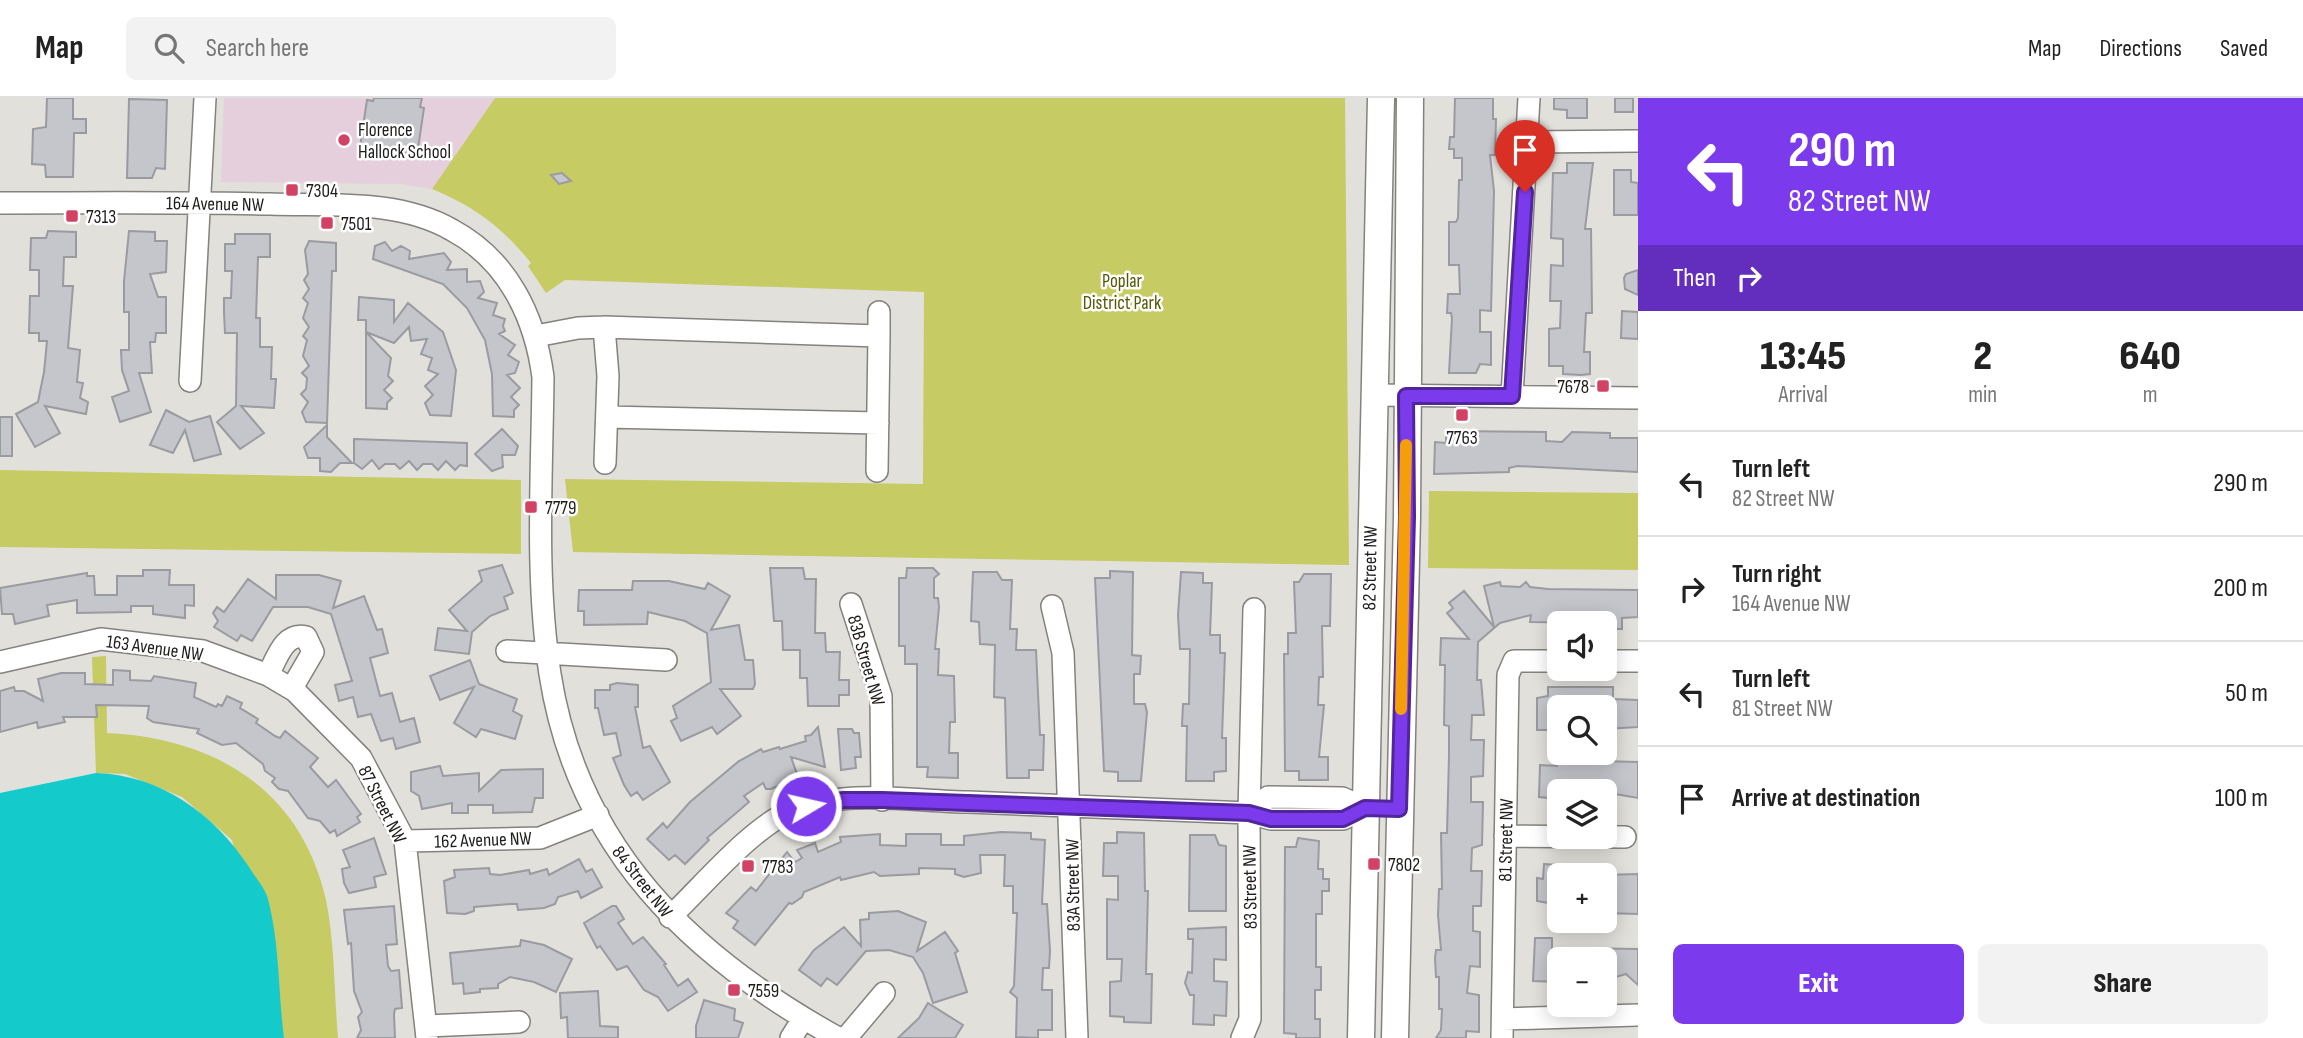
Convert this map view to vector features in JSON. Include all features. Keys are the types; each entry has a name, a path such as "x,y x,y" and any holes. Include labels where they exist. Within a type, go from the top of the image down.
{"main road":[{"name":"82 Street NW","path":"1360,1038 1381,98"},
{"name":"82 Street NW","path":"1395,1038 1407,517 1410,98"},
{"path":"1365,808 1399,809"}],"street":[{"path":"190,381 205,98"},
{"path":"1512,396 1530,98"},
{"path":"1528,142 1638,141"},
{"name":"164 Avenue NW","path":"0,203 199,202 378,207 429,219"},
{"name":"84 Street NW","path":"429,219 469,240 499,268 527,311 536,336 543,377 541,580 548,652 565,740 598,816 646,891 670,917 716,959 803,1019 838,1038"},
{"path":"877,471 879,312"},
{"path":"536,336 578,328 604,327 878,336"},
{"path":"604,327 607,417 605,463"},
{"path":"1374,395 1638,398"},
{"path":"607,417 878,422"},
{"name":"83B Street NW","path":"851,604 881,696 882,800"},
{"name":"83A Street NW","path":"1052,606 1063,653 1077,1038"},
{"name":"83 Street NW","path":"1242,1038 1251,1019 1249,813 1254,609"},
{"path":"268,675 288,639 297,635 306,637 313,652 293,690"},
{"name":"163 Avenue NW","path":"0,662 101,639 203,651 268,675 293,690"},
{"path":"507,652 666,660"},
{"name":"81 Street NW","path":"1503,1029 1508,675 1514,661 1547,661"},
{"path":"1617,661 1638,661"},
{"name":"87 Street NW","path":"293,690 360,758 405,841 426,1032 519,1022"},
{"path":"670,917 766,825 782,815 823,802 882,800 1070,806 1249,813 1271,819 1343,819 1365,808"},
{"name":"162 Avenue NW","path":"405,841 540,838 598,816"},
{"path":"1505,836 1625,837"},
{"path":"846,1038 884,992"},
{"path":"1503,1029 1638,1015"},
{"path":"791,1038 803,1019"}],"shaded area":[{"name":"Florence Hallock School","path":"224,98 495,98 432,189 400,184 221,182"}],"green space":[{"name":"Poplar District Park","path":"495,98 1345,98 1349,565 573,552 565,479 923,484 924,292 565,280 546,293 528,266 531,263 510,239 487,219 432,189"},
{"path":"0,470 521,480 521,554 0,547"},
{"path":"1429,491 1638,493 1638,570 1428,568"},
{"path":"106,656 107,733 146,737 183,746 217,759 247,777 274,800 296,828 314,861 326,900 333,951 338,1038 284,1038 232,840 182,797 125,774 96,773 92,657"}],"water":[{"path":"96,773 120,775 142,781 184,801 219,830 249,867 267,895 272,916 284,1038 0,1038 0,793"}],"building":[{"path":"47,98 73,98 73,119 86,119 86,133 74,133 73,177 46,177 45,165 32,164 33,129 46,127"},
{"path":"374,98 422,98 420,107 424,108 417,155 360,147 367,100 373,101"},
{"path":"1455,98 1493,98 1493,119 1496,119 1495,155 1490,155 1494,191 1491,311 1480,310 1480,332 1491,332 1491,365 1480,364 1476,373 1449,373 1452,318 1451,313 1447,313 1448,294 1460,294 1459,265 1449,265 1449,222 1456,222 1458,218 1459,180 1462,180 1462,158 1454,158 1454,149 1449,149 1450,137 1454,137"},
{"path":"1554,98 1587,98 1587,118 1567,118 1567,110 1554,109"},
{"path":"1615,98 1633,98 1633,112 1615,112"},
{"path":"129,99 167,100 165,169 156,168 152,178 127,178"},
{"path":"1567,163 1593,163 1585,229 1591,229 1592,313 1586,313 1584,352 1590,352 1590,374 1581,375 1563,374 1563,366 1549,366 1549,329 1560,328 1561,301 1550,301 1551,265 1563,266 1563,239 1551,238 1553,173 1567,173"},
{"path":"1614,170 1631,170 1631,182 1638,183 1638,215 1614,215"},
{"path":"562,173 571,181 559,184 551,175"},
{"path":"48,231 76,232 76,257 64,257 63,286 73,286 68,348 80,350 77,382 83,383 80,398 88,402 86,414 45,406 60,433 35,447 16,414 38,402 44,372 47,341 39,341 39,333 29,333 30,296 39,296 39,270 30,270 31,238 46,238"},
{"path":"129,231 155,232 155,241 167,241 166,272 150,274 158,297 166,297 166,333 156,333 155,342 150,342 152,373 139,373 151,412 120,422 112,397 129,391 122,370 121,350 129,350 129,312 124,312 124,281"},
{"path":"235,234 270,234 270,257 258,257 256,318 260,318 260,347 272,347 271,379 276,379 274,408 241,406 264,433 240,449 217,422 236,406 237,333 225,333 224,313 224,298 231,298 232,271 225,271 225,244 235,244"},
{"path":"309,241 336,243 336,271 332,271 327,423 306,422 302,412 308,402 301,394 306,389 307,378 302,373 309,366 303,356 307,340 303,336 309,327 303,318 308,303 303,298 309,289 304,280 308,274 305,250"},
{"path":"385,242 392,251 401,246 410,251 409,259 444,253 451,262 447,270 467,269 467,282 480,281 484,292 478,298 497,303 493,315 505,319 505,331 499,334 515,345 508,355 519,362 515,373 507,375 520,388 511,397 519,405 514,410 514,417 493,416 492,374 485,340 467,308 443,284 373,259 375,246"},
{"path":"1638,270 1638,295 1625,289 1624,278 1626,274"},
{"path":"359,297 394,300 394,322 408,303 443,332 456,370 451,416 430,415 425,403 433,395 425,386 438,374 428,370 432,358 421,354 427,339 411,341 409,327 394,343 366,332 366,320 358,320"},
{"path":"1622,311 1638,312 1638,339 1621,338"},
{"path":"366,332 391,358 388,376 393,381 384,390 392,398 387,403 387,409 366,408"},
{"path":"166,410 189,422 210,416 221,454 194,461 185,430 173,453 150,445"},
{"path":"0,417 12,417 12,456 0,456"},
{"path":"327,425 327,437 352,463 340,463 331,472 320,471 320,458 308,458 304,447"},
{"path":"502,429 518,446 515,455 502,455 503,467 492,471 475,454"},
{"path":"1446,431 1546,432 1546,441 1562,442 1572,432 1610,433 1610,438 1638,438 1638,472 1517,466 1509,468 1509,472 1434,474 1435,442 1446,443"},
{"path":"354,439 467,443 467,466 460,465 455,470 446,461 438,470 432,464 423,464 417,470 409,461 400,469 395,464 385,464 379,469 372,460 362,469 354,463"},
{"path":"502,565 513,593 504,597 508,609 490,616 472,632 469,654 435,650 438,628 467,631 449,610 482,581 479,571"},
{"path":"770,568 803,568 805,579 816,579 815,633 825,633 826,652 840,652 839,680 849,680 849,695 839,695 839,706 808,706 807,678 800,678 800,650 783,650 782,621 774,621"},
{"path":"907,568 933,568 939,574 934,578 934,598 938,598 939,607 935,649 939,649 938,675 954,676 955,722 950,722 949,753 958,753 958,778 927,777 928,767 917,767 917,664 905,664 905,646 899,646 899,578 906,578"},
{"path":"143,570 170,570 169,585 194,585 194,606 185,605 185,618 153,614 153,606 131,606 131,612 77,613 77,600 47,605 49,616 15,624 13,614 2,614 0,588 87,573 87,576 94,576 95,595 117,595 117,576 143,576"},
{"path":"1110,571 1133,572 1132,655 1141,656 1140,674 1134,674 1134,704 1145,704 1147,712 1141,781 1118,781 1118,772 1104,771 1095,578 1110,578"},
{"path":"973,572 997,572 1002,580 1012,580 1010,629 1017,629 1016,650 1036,650 1040,735 1044,735 1043,770 1029,770 1029,778 1007,778 1005,698 994,697 995,645 980,644 979,622 971,621"},
{"path":"1181,572 1203,573 1203,583 1212,583 1210,635 1220,635 1220,653 1225,653 1222,738 1226,738 1226,771 1214,772 1214,781 1186,781 1187,726 1182,726 1183,704 1189,704 1190,649 1180,649 1178,615"},
{"path":"1304,574 1331,574 1330,626 1322,626 1323,677 1319,677 1318,705 1324,705 1319,757 1328,757 1328,780 1299,780 1299,771 1285,771 1284,654 1288,654 1288,633 1296,633 1294,582 1299,582"},
{"path":"276,575 319,575 341,581 333,608 364,596 377,630 382,629 388,653 370,658 380,696 392,693 400,722 414,718 420,742 396,749 393,738 381,741 371,714 358,717 353,697 339,701 335,685 352,681 331,614 308,607 273,607 252,641 241,635 237,641 214,627 218,621 213,613 217,607 224,612 248,579 276,599"},
{"path":"633,581 669,581 705,589 708,583 730,596 711,630 739,625 745,660 753,660 755,684 753,689 720,689 741,716 717,734 712,727 681,741 671,721 677,718 673,706 711,682 707,633 685,621 648,612 647,624 584,625 584,611 578,611 579,590 632,590"},
{"path":"1500,582 1501,586 1520,587 1526,582 1530,587 1548,589 1638,590 1638,617 1622,618 1622,629 1617,629 1617,611 1547,611 1547,622 1530,622 1531,615 1500,623 1478,642 1477,680 1481,680 1484,715 1472,715 1471,740 1484,740 1483,776 1471,777 1471,802 1483,802 1482,845 1472,848 1471,871 1482,871 1481,906 1473,906 1473,931 1480,932 1480,967 1470,966 1467,993 1479,995 1479,1032 1466,1031 1466,1038 1436,1038 1441,1030 1442,1009 1439,1009 1439,977 1436,977 1435,958 1436,950 1441,950 1438,915 1439,889 1442,889 1441,833 1447,833 1449,756 1449,726 1444,725 1445,665 1440,665 1441,638 1469,639 1447,613 1453,608 1449,603 1464,591 1494,627 1484,586"},
{"path":"470,660 479,684 517,699 513,711 522,716 515,739 481,729 476,737 454,723 474,687 440,700 430,676"},
{"path":"113,670 130,671 130,680 151,681 154,676 196,683 194,697 216,707 218,704 222,706 227,696 242,703 240,708 258,719 256,723 280,738 285,731 318,758 310,767 328,787 336,780 361,814 357,817 360,822 337,836 335,830 330,833 320,821 308,818 288,791 279,789 272,782 275,778 265,771 263,764 236,743 222,745 197,733 199,729 153,722 147,718 149,706 96,705 97,717 63,717 65,722 38,728 37,722 0,732 0,691 14,687 15,691 24,691 43,701 38,679 61,673 85,673 85,684 113,685"},
{"path":"610,685 638,685 638,707 635,707 643,748 650,746 670,782 643,800 637,792 631,796 624,785 613,758 621,755 616,733 604,735 598,708 595,708 595,690 610,690"},
{"path":"1548,687 1613,687 1613,695 1548,695"},
{"path":"1547,696 1547,730 1537,730 1537,698"},
{"path":"1617,699 1638,700 1638,727 1617,728"},
{"path":"818,727 825,767 791,757 798,777 771,789 766,789 763,783 744,796 749,802 707,838 709,840 685,864 675,855 669,860 647,839 663,823 667,828 690,802 739,761 761,749 763,752 779,747 780,749 806,741 805,736 811,735"},
{"path":"838,729 852,729 854,733 859,733 861,757 855,757 856,768 841,770"},
{"path":"1638,762 1638,798 1617,794 1617,779 1547,779 1547,798 1539,797 1540,765"},
{"path":"440,766 443,776 479,773 479,791 501,770 543,769 543,798 535,798 532,812 493,813 493,805 468,805 468,813 452,813 452,803 422,809 419,796 411,791 411,772"},
{"path":"1001,832 1031,833 1031,839 1045,840 1042,904 1047,904 1050,951 1049,968 1043,968 1042,990 1052,990 1052,1030 1038,1030 1038,1038 1016,1037 1017,998 1010,992 1014,986 1017,913 1013,913 1013,886 1004,886 1005,855 980,855 981,873 964,877 955,874 955,869 919,868 919,874 880,876 874,872 841,880 840,877 804,892 802,897 792,904 789,903 755,945 733,928 738,921 726,913 751,887 756,891 787,852 795,862 802,858 797,850 815,843 818,852 841,842 840,837 880,834 880,845 906,846 906,834 941,834 941,845 964,845 964,836"},
{"path":"1117,832 1144,833 1145,891 1148,891 1146,974 1152,974 1151,1023 1124,1022 1124,1017 1110,1016 1110,982 1121,981 1122,959 1107,959 1107,899 1118,900 1118,876 1103,876 1104,843 1117,843"},
{"path":"1190,835 1215,835 1219,845 1226,846 1226,911 1189,911"},
{"path":"374,838 386,874 374,877 376,887 349,893 342,869 350,867 343,850"},
{"path":"1298,838 1319,841 1318,869 1323,869 1323,879 1329,879 1329,891 1322,891 1322,914 1316,914 1316,967 1321,967 1321,990 1315,990 1315,1019 1320,1019 1320,1038 1296,1038 1296,1034 1284,1033 1285,847 1296,847"},
{"path":"579,859 586,872 592,869 602,887 581,898 578,891 558,897 555,904 544,908 518,910 517,904 511,904 474,907 474,911 465,914 447,913 444,881 455,877 454,870 489,868 490,874 500,875 529,870 530,874 547,869 549,875"},
{"path":"1544,864 1547,864 1547,903 1537,901 1537,878 1543,879"},
{"path":"1638,874 1638,914 1617,913 1617,875"},
{"path":"394,906 397,944 386,945 388,966 391,971 399,970 402,1008 395,1009 395,1038 357,1038 361,1030 358,1017 362,1012 354,991 351,943 348,944 344,910"},
{"path":"616,906 624,919 618,923 633,944 643,937 666,964 664,965 678,986 688,979 697,992 668,1011 658,997 644,990 627,966 617,970 600,946 597,948 584,923"},
{"path":"898,911 926,922 917,951 945,932 958,951 955,953 967,992 933,1003 923,973 913,957 889,950 866,951 837,985 827,978 821,986 799,970 814,950 844,927 861,946 860,920 869,919 869,913"},
{"path":"1226,927 1226,960 1214,959 1214,981 1227,982 1226,1016 1214,1015 1214,1025 1193,1024 1194,995 1190,995 1185,983 1188,972 1192,973 1193,939 1188,939 1188,929"},
{"path":"1535,938 1552,938 1552,947 1547,947 1547,982 1533,981"},
{"path":"521,940 544,945 572,959 556,992 534,982 510,977 498,984 498,988 480,989 480,992 464,994 463,983 453,984 450,953 520,946"},
{"path":"1617,949 1638,949 1638,985 1626,974 1617,977"},
{"path":"598,991 600,1026 618,1027 618,1038 568,1038 567,1017 561,1018 560,993"},
{"path":"704,1000 735,1009 734,1020 743,1023 738,1038 696,1038 696,1026"},
{"path":"928,1003 963,1025 955,1038 898,1038 919,1018"}],"slow traffic":[{"path":"1401,709 1407,517 1406,445"}],"place":[{"name":"Florence Hallock School","path":"344,140"},
{"name":"7304","path":"292,190"},
{"name":"7313","path":"72,216"},
{"name":"7501","path":"327,223"},
{"name":"7678","path":"1603,386"},
{"name":"7763","path":"1462,415"},
{"name":"7779","path":"531,507"},
{"name":"7802","path":"1374,864"},
{"name":"7783","path":"748,866"},
{"name":"7559","path":"734,990"}],"route":[{"path":"806,806 844,800 882,800 1249,813 1271,819 1343,819 1365,808 1399,809 1407,517 1406,396 1512,396 1525,192"}]}
